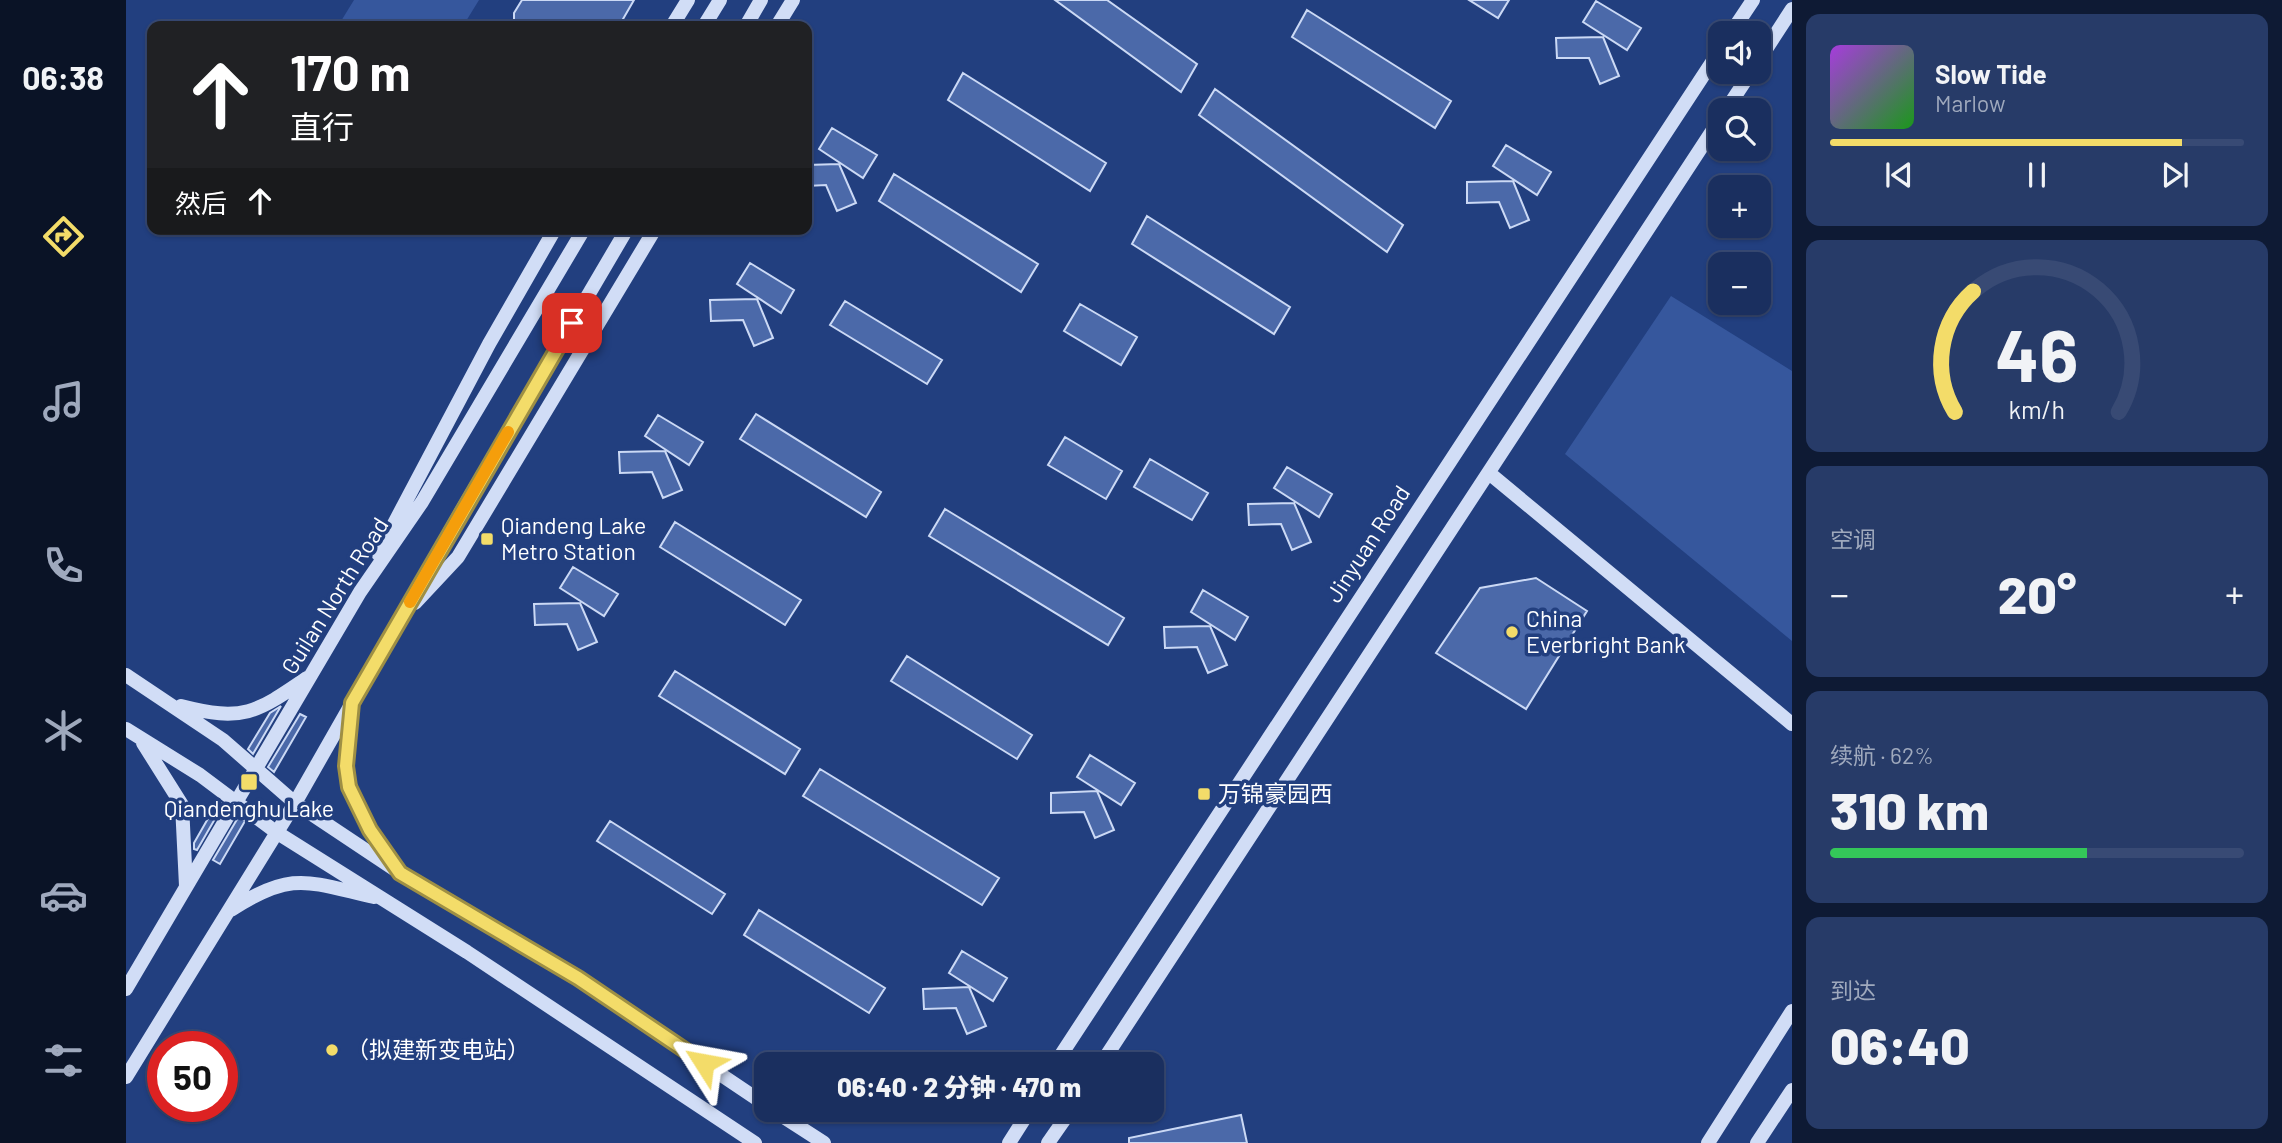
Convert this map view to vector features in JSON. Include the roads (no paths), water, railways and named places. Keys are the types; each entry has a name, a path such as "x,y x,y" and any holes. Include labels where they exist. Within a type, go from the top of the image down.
{"main road":[{"path":"676,21 688,0"},
{"path":"707,21 719,0"},
{"path":"749,21 761,0"},
{"path":"780,21 793,0"},
{"path":"1739,21 1753,0"},
{"path":"1771,41 1792,9"},
{"name":"Jinyuan Road","path":"1063,1052 1708,68"},
{"path":"1109,1052 1708,137"},
{"path":"360,592 389,531 479,361 552,235"},
{"name":"Guilan North Road","path":"126,989 360,592 422,502 580,235"},
{"path":"128,1077 295,803 624,235"},
{"path":"399,620 458,557 651,235"},
{"path":"1489,473 1792,724"},
{"path":"126,675 223,740 295,803 400,873 578,978 754,1097"},
{"path":"170,703 215,715 236,715 277,698 311,675"},
{"path":"352,703 346,766 349,787 370,830 400,873"},
{"path":"126,729 200,775 276,832 386,900 754,1143"},
{"path":"141,739 182,805 186,886"},
{"path":"227,913 255,894 298,881 386,900"},
{"path":"1708,1143 1792,1011"},
{"path":"1757,1143 1792,1090"},
{"path":"792,1122 824,1143"},
{"path":"1009,1143 1022,1122"},
{"path":"1048,1143 1063,1122"}],"place":[{"name":"Qiandeng Lake Metro Station","path":"487,539"},
{"name":"China Everbright Bank","path":"1512,632"},
{"name":"Qiandenghu Lake","path":"249,782"},
{"name":"万锦豪园西","path":"1204,794"},
{"name":"（拟建新变电站）","path":"332,1050"}]}
